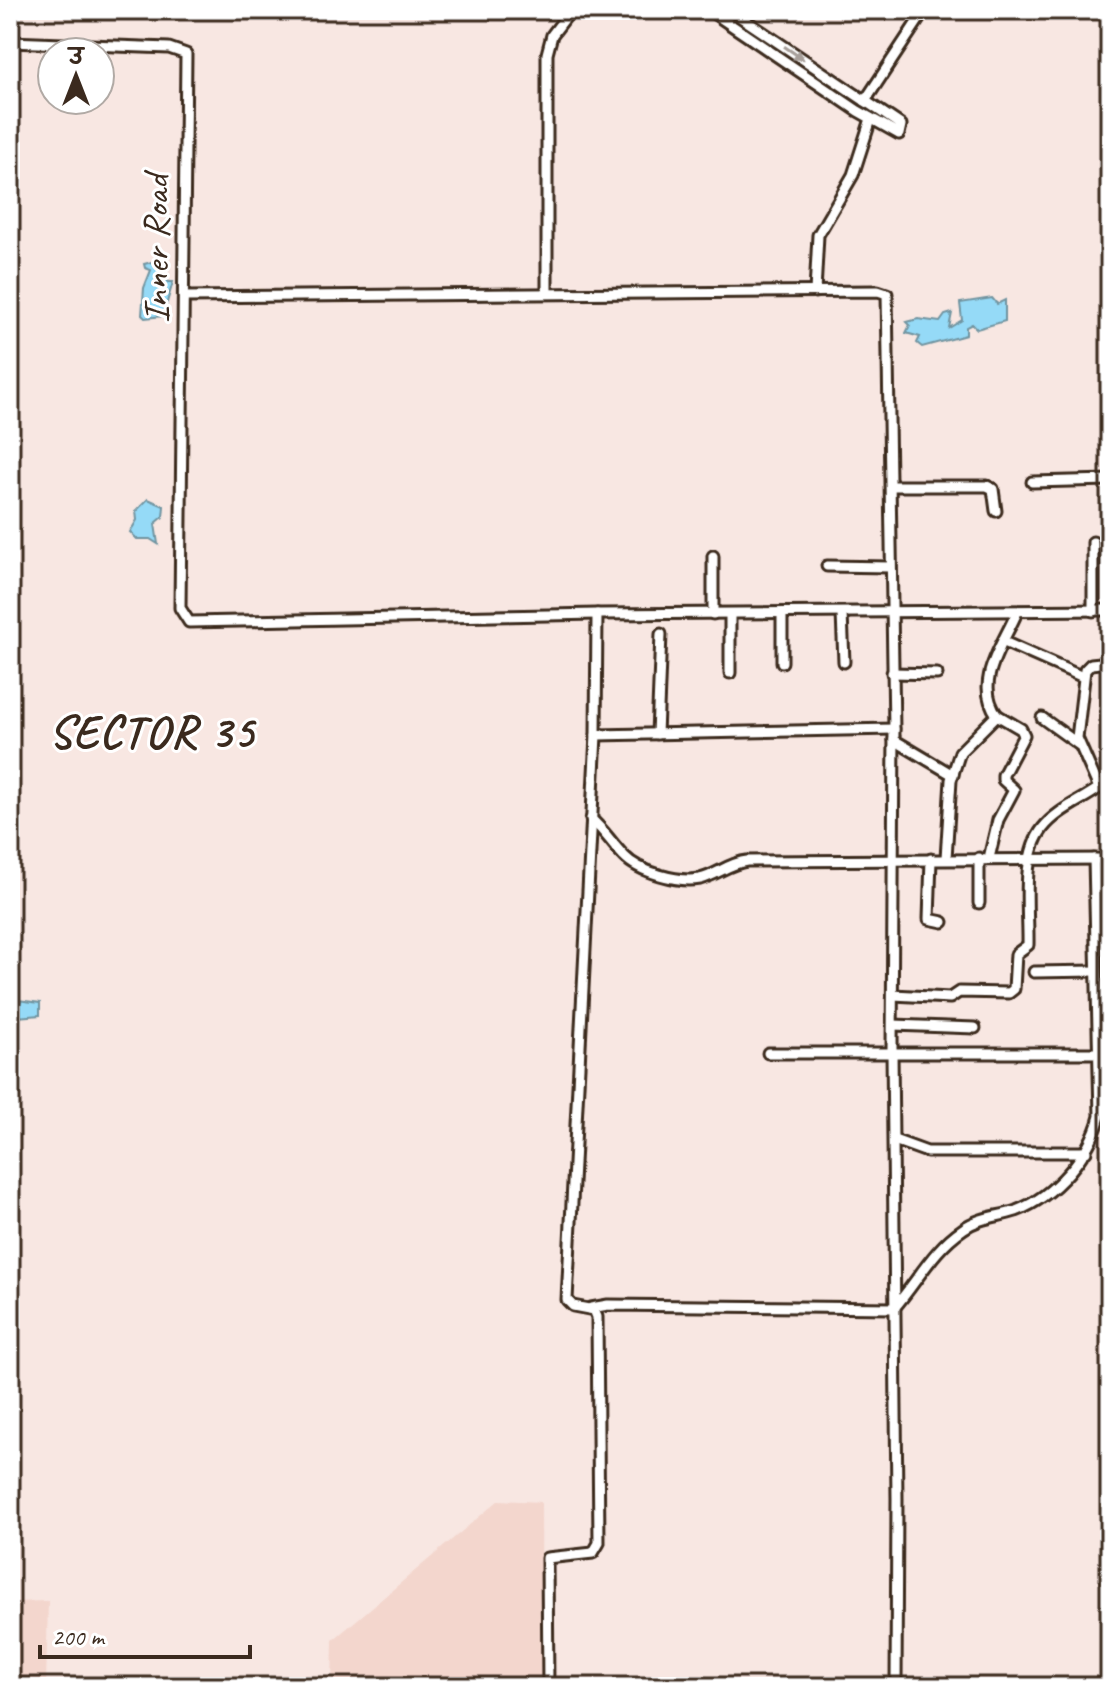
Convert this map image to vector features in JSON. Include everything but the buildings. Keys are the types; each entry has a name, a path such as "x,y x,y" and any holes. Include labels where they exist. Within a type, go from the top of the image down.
{"street":[{"path":"547,293 547,54 552,35 571,10"},
{"path":"709,10 871,119 895,133 902,129 730,10"},
{"path":"865,101 925,10"},
{"name":"Inner Road","path":"10,42 145,46 185,52 180,608 187,621 335,621 597,614"},
{"path":"815,292 818,235 849,183 871,119"},
{"path":"185,297 878,291 887,294 894,729 891,860 896,1687"},
{"path":"1032,482 1110,480"},
{"path":"891,486 987,486 993,489 996,511"},
{"path":"1093,542 1093,611"},
{"path":"713,556 713,614"},
{"path":"827,566 890,567"},
{"path":"894,1308 608,1305 591,1308 573,1306 567,1300 596,735 597,614 1110,610"},
{"path":"979,903 984,858 998,820 1014,790 1003,780 1003,775 1024,735 1021,729 997,715 990,706 988,676 1017,612"},
{"path":"730,614 730,673"},
{"path":"782,614 782,662"},
{"path":"842,614 844,662"},
{"path":"657,734 661,634"},
{"path":"1004,642 1083,677"},
{"path":"893,995 950,998 959,992 1009,993 1014,989 1016,954 1028,945 1030,859 1043,827 1099,788 1079,745 1083,677 1091,664 1110,662"},
{"path":"892,673 937,674"},
{"path":"946,858 953,775 963,746 997,715"},
{"path":"1042,718 1079,745"},
{"path":"596,735 894,729"},
{"path":"894,740 953,775"},
{"path":"591,819 634,864 683,879 701,879 730,864 747,861 1110,859"},
{"path":"931,859 929,919 943,922"},
{"path":"894,1308 938,1251 963,1228 1023,1208 1057,1183 1086,1152 1105,1116 1097,1053 1094,859"},
{"path":"1034,972 1096,971"},
{"path":"893,1025 975,1028"},
{"path":"768,1053 1097,1053"},
{"path":"894,1140 927,1152 1086,1152"},
{"path":"548,1687 547,1558 593,1553 599,1543 597,1317 591,1308"}],"shaded area":[{"path":"499,1500 541,1502 542,1687 332,1687 333,1640"},
{"path":"48,1601 46,1687 10,1687 10,1602"}],"water":[{"path":"167,258 163,269 168,282 173,282 163,316 145,318 142,315 144,288 151,270 144,264"},
{"path":"992,298 997,304 1005,300 1005,321 977,329 972,324 966,327 966,335 922,347 917,343 920,337 906,333 910,325 907,322 918,319 940,322 945,315 952,313 949,328 962,320 960,303"},
{"path":"148,499 164,506 163,517 155,524 158,544 150,539 137,539 130,532 137,520 136,511"},
{"path":"10,999 40,1003 40,1015 17,1017 10,1011"}],"district":[{"name":"SECTOR 35","path":"152,731"}]}
